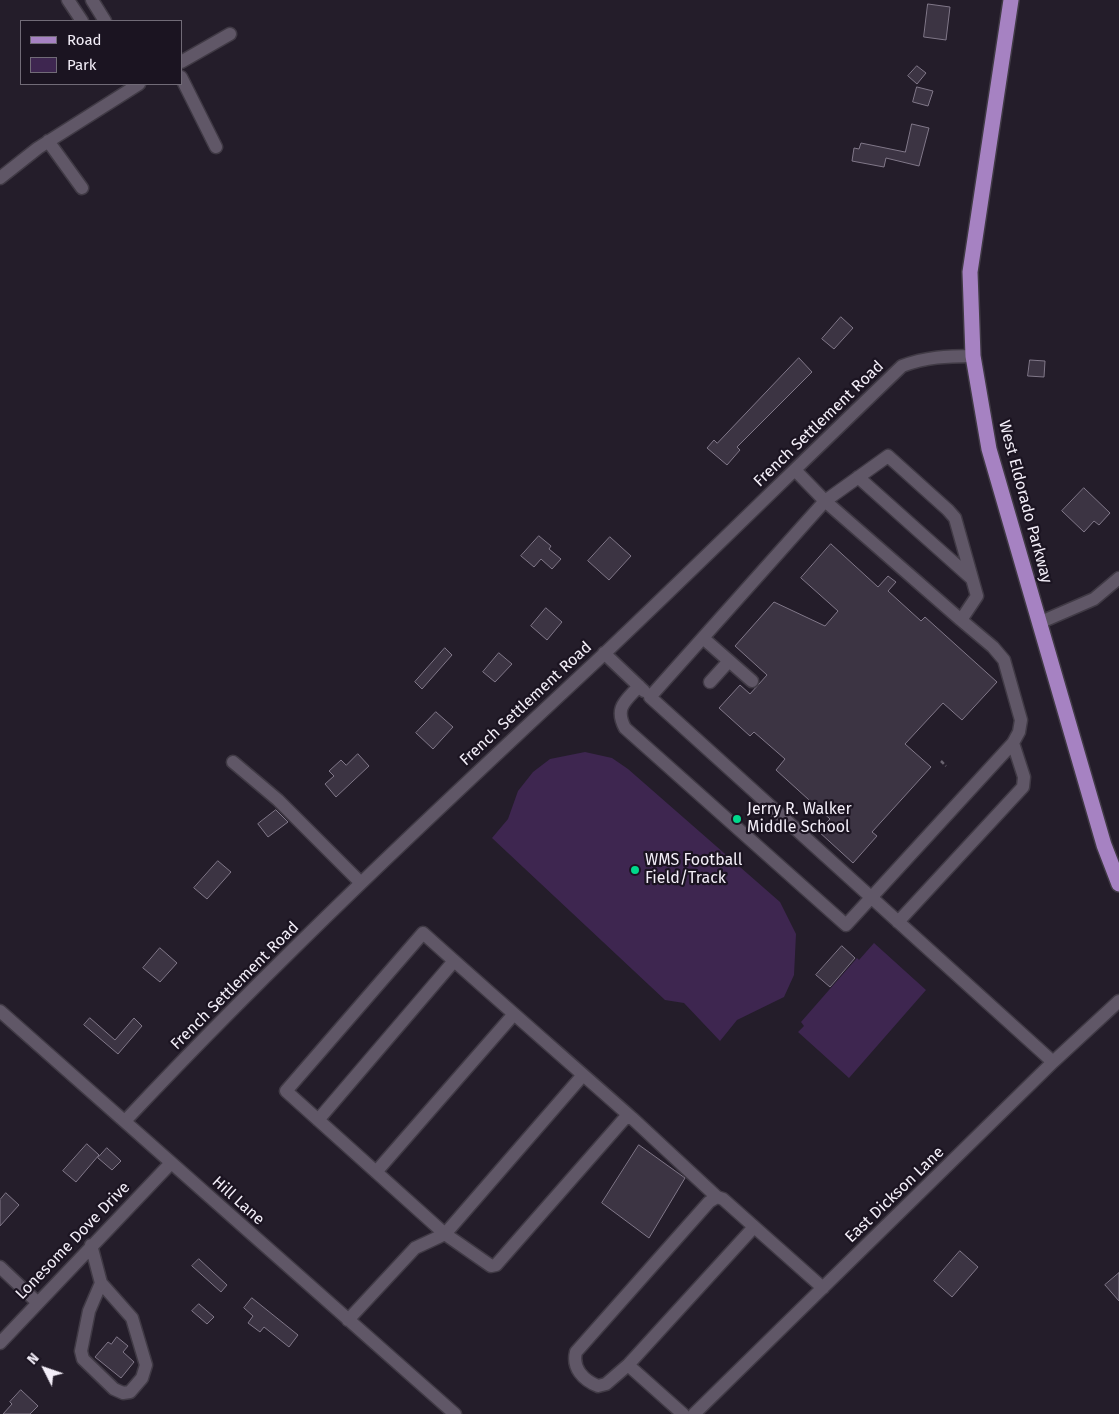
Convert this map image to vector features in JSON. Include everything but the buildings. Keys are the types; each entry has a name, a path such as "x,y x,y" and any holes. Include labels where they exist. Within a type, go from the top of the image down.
{"main road":[{"name":"West Eldorado Parkway","path":"1011,0 970,272 973,356 990,449 1104,846 1119,884"}],"street":[{"path":"68,0 81,20"},
{"path":"92,0 104,20"},
{"path":"182,61 230,34"},
{"path":"182,79 216,147"},
{"path":"0,178 122,88 135,85"},
{"path":"48,141 82,188"},
{"name":"French Settlement Road","path":"125,1121 211,1030 361,883 604,653 902,366 920,359 940,356 973,356"},
{"path":"650,697 825,501 888,456 955,518 976,596 961,620"},
{"path":"639,686 620,707 620,718 625,728 846,925 1013,743 1019,732 1021,720 1004,660 993,647 825,501 795,470"},
{"path":"858,477 971,578"},
{"path":"1041,622 1094,599 1119,578"},
{"path":"703,638 752,681"},
{"path":"604,653 650,697 1053,1062"},
{"path":"710,682 729,661"},
{"path":"898,922 1023,787 1024,777 1013,743"},
{"path":"233,762 278,800 361,883"},
{"path":"632,1118 625,1118 496,1265 491,1266 444,1234 286,1090 422,933 632,1118 717,1197 723,1199 823,1288"},
{"path":"318,1120 454,961"},
{"name":"East Dickson Lane","path":"694,1414 1053,1062 1119,1000"},
{"name":"Hill Lane","path":"0,1011 455,1414"},
{"path":"376,1172 514,1014"},
{"path":"348,1320 415,1248 444,1234 583,1075"},
{"name":"Lonesome Dove Drive","path":"0,1343 91,1245 171,1163"},
{"path":"717,1197 709,1202 576,1352 575,1358 578,1371 583,1377 598,1386 606,1384 628,1365 754,1226"},
{"path":"91,1245 101,1283 123,1305 132,1318 146,1365 142,1378 130,1392 123,1394 114,1390 83,1359 81,1351 89,1311 101,1283"},
{"path":"0,1267 38,1303"},
{"path":"628,1365 683,1414"}],"path":[{"path":"941,761 946,766"}],"green space":[{"name":"WMS Football Field/Track","path":"585,752 612,758 628,769 780,902 796,934 794,975 784,997 737,1020 720,1041 684,1003 665,1000 492,838 508,819 518,791 533,772 550,759"},
{"path":"874,943 926,990 849,1078 798,1032 804,1026 801,1022 857,958 859,960"}],"place":[{"name":"Jerry R. Walker Middle School","path":"737,819"},
{"name":"WMS Football Field/Track","path":"635,870"}]}
